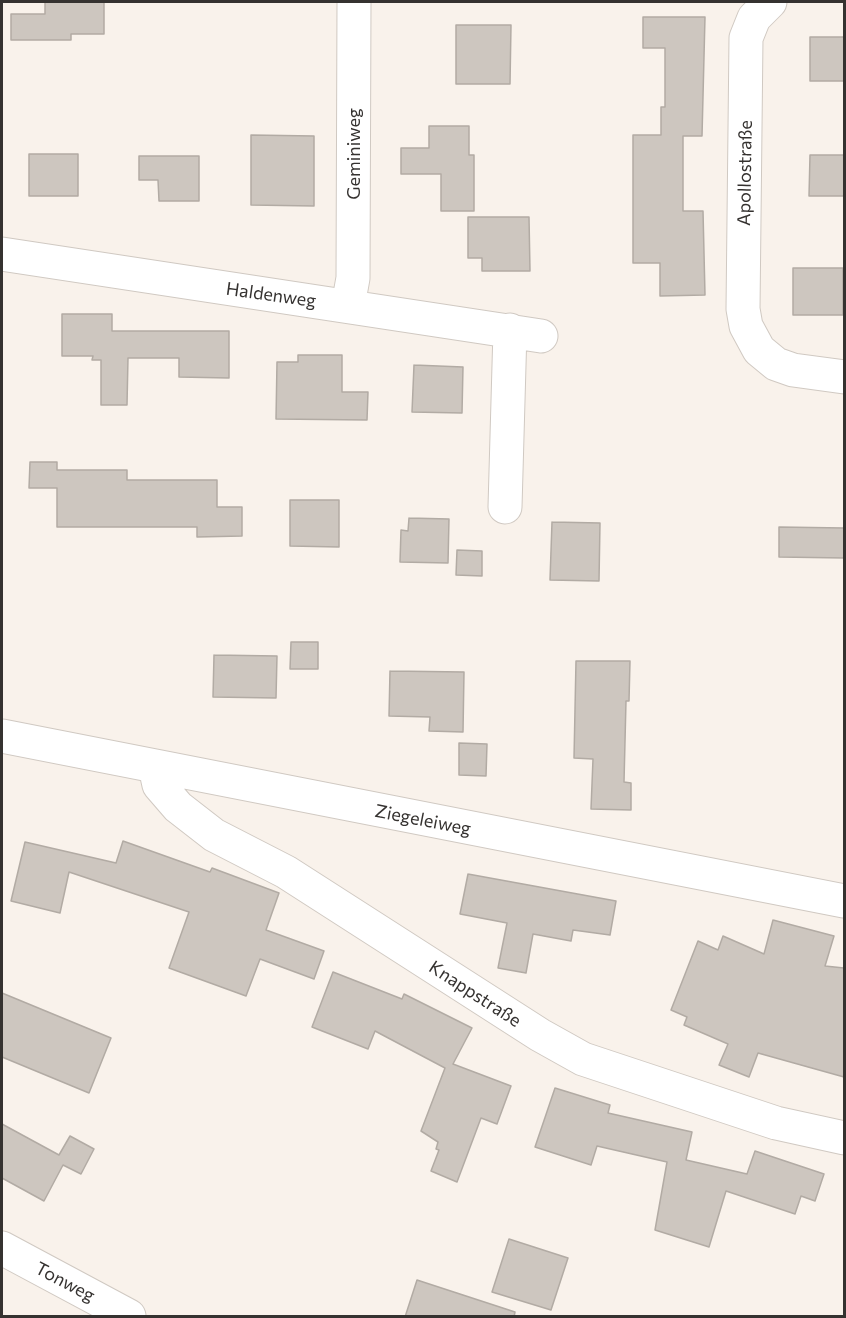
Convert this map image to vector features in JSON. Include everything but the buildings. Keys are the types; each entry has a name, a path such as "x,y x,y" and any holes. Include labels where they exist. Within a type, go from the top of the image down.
{"street":[{"name":"Geminiweg","path":"348,306 353,278 354,2"},
{"name":"Apollostraße","path":"770,2 754,18 746,38 743,309 746,326 759,350 776,364 793,370 844,376"},
{"name":"Haldenweg","path":"2,254 252,294 525,333 505,507"},
{"name":"Ziegeleiweg","path":"2,736 844,901"},
{"name":"Knappstraße","path":"155,767 159,785 178,807 214,835 286,872 540,1035 582,1059 776,1123 844,1138"},
{"name":"Tonweg","path":"2,1248 129,1317"}]}
